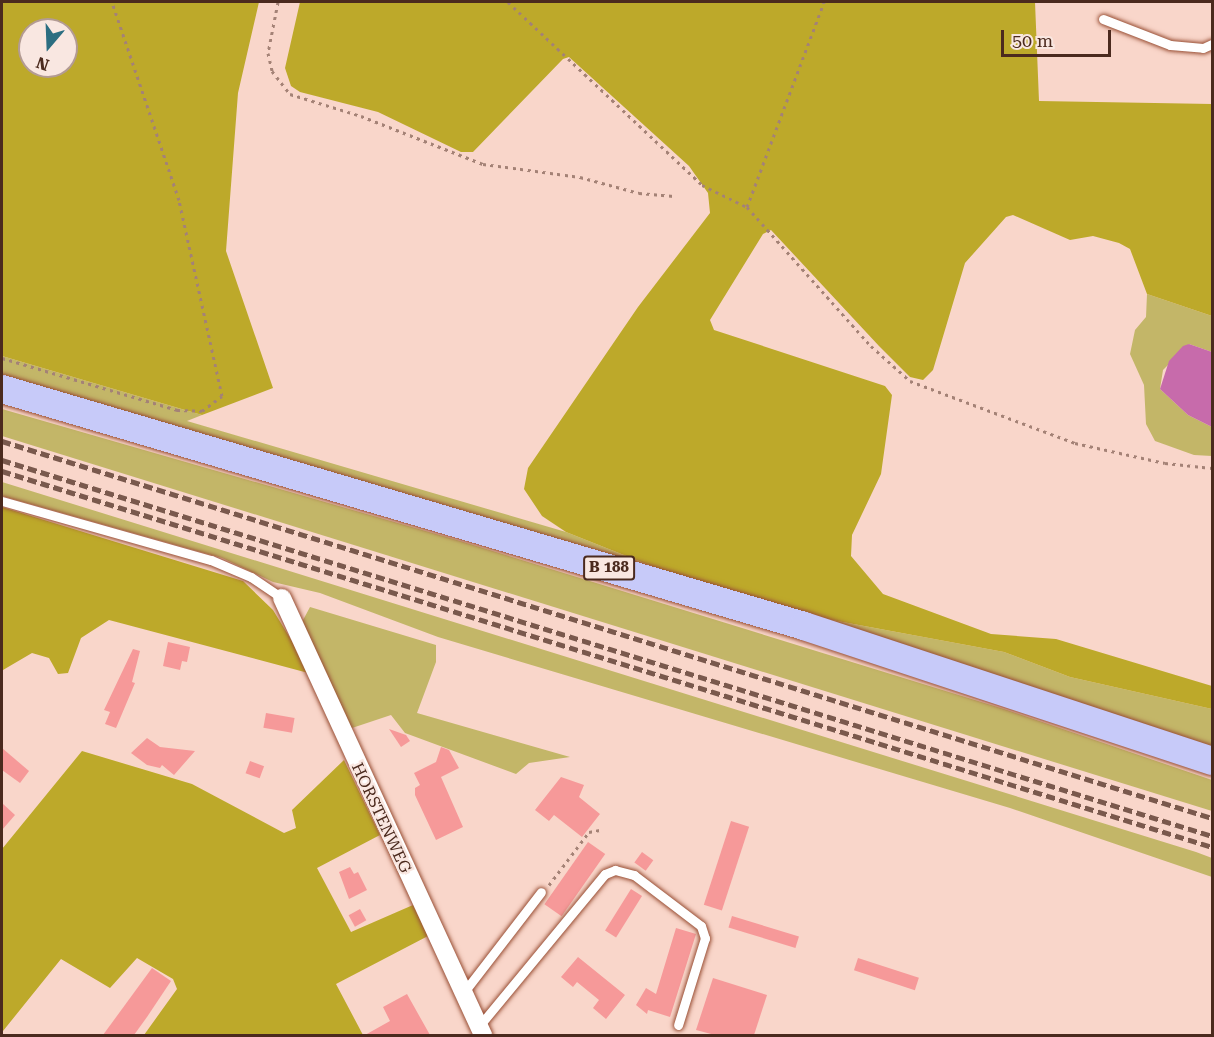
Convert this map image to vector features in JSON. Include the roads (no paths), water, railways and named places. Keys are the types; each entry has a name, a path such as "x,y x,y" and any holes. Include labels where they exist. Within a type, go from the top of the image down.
{"main road":[{"name":"B 188","path":"2,389 804,626 1212,761"}],"street":[{"name":"HORSTENWEG","path":"282,598 383,825 481,1030"}],"lane":[{"path":"1103,19 1170,45 1188,48 1212,44"},
{"path":"2,501 211,560 250,577 282,598"},
{"path":"481,1030 605,874 615,870 634,875 701,926 705,938 678,1024"},
{"path":"464,992 541,892"}],"railway":[{"path":"2,441 1212,818"},
{"path":"2,460 1212,836"},
{"path":"2,471 1212,847"}]}
